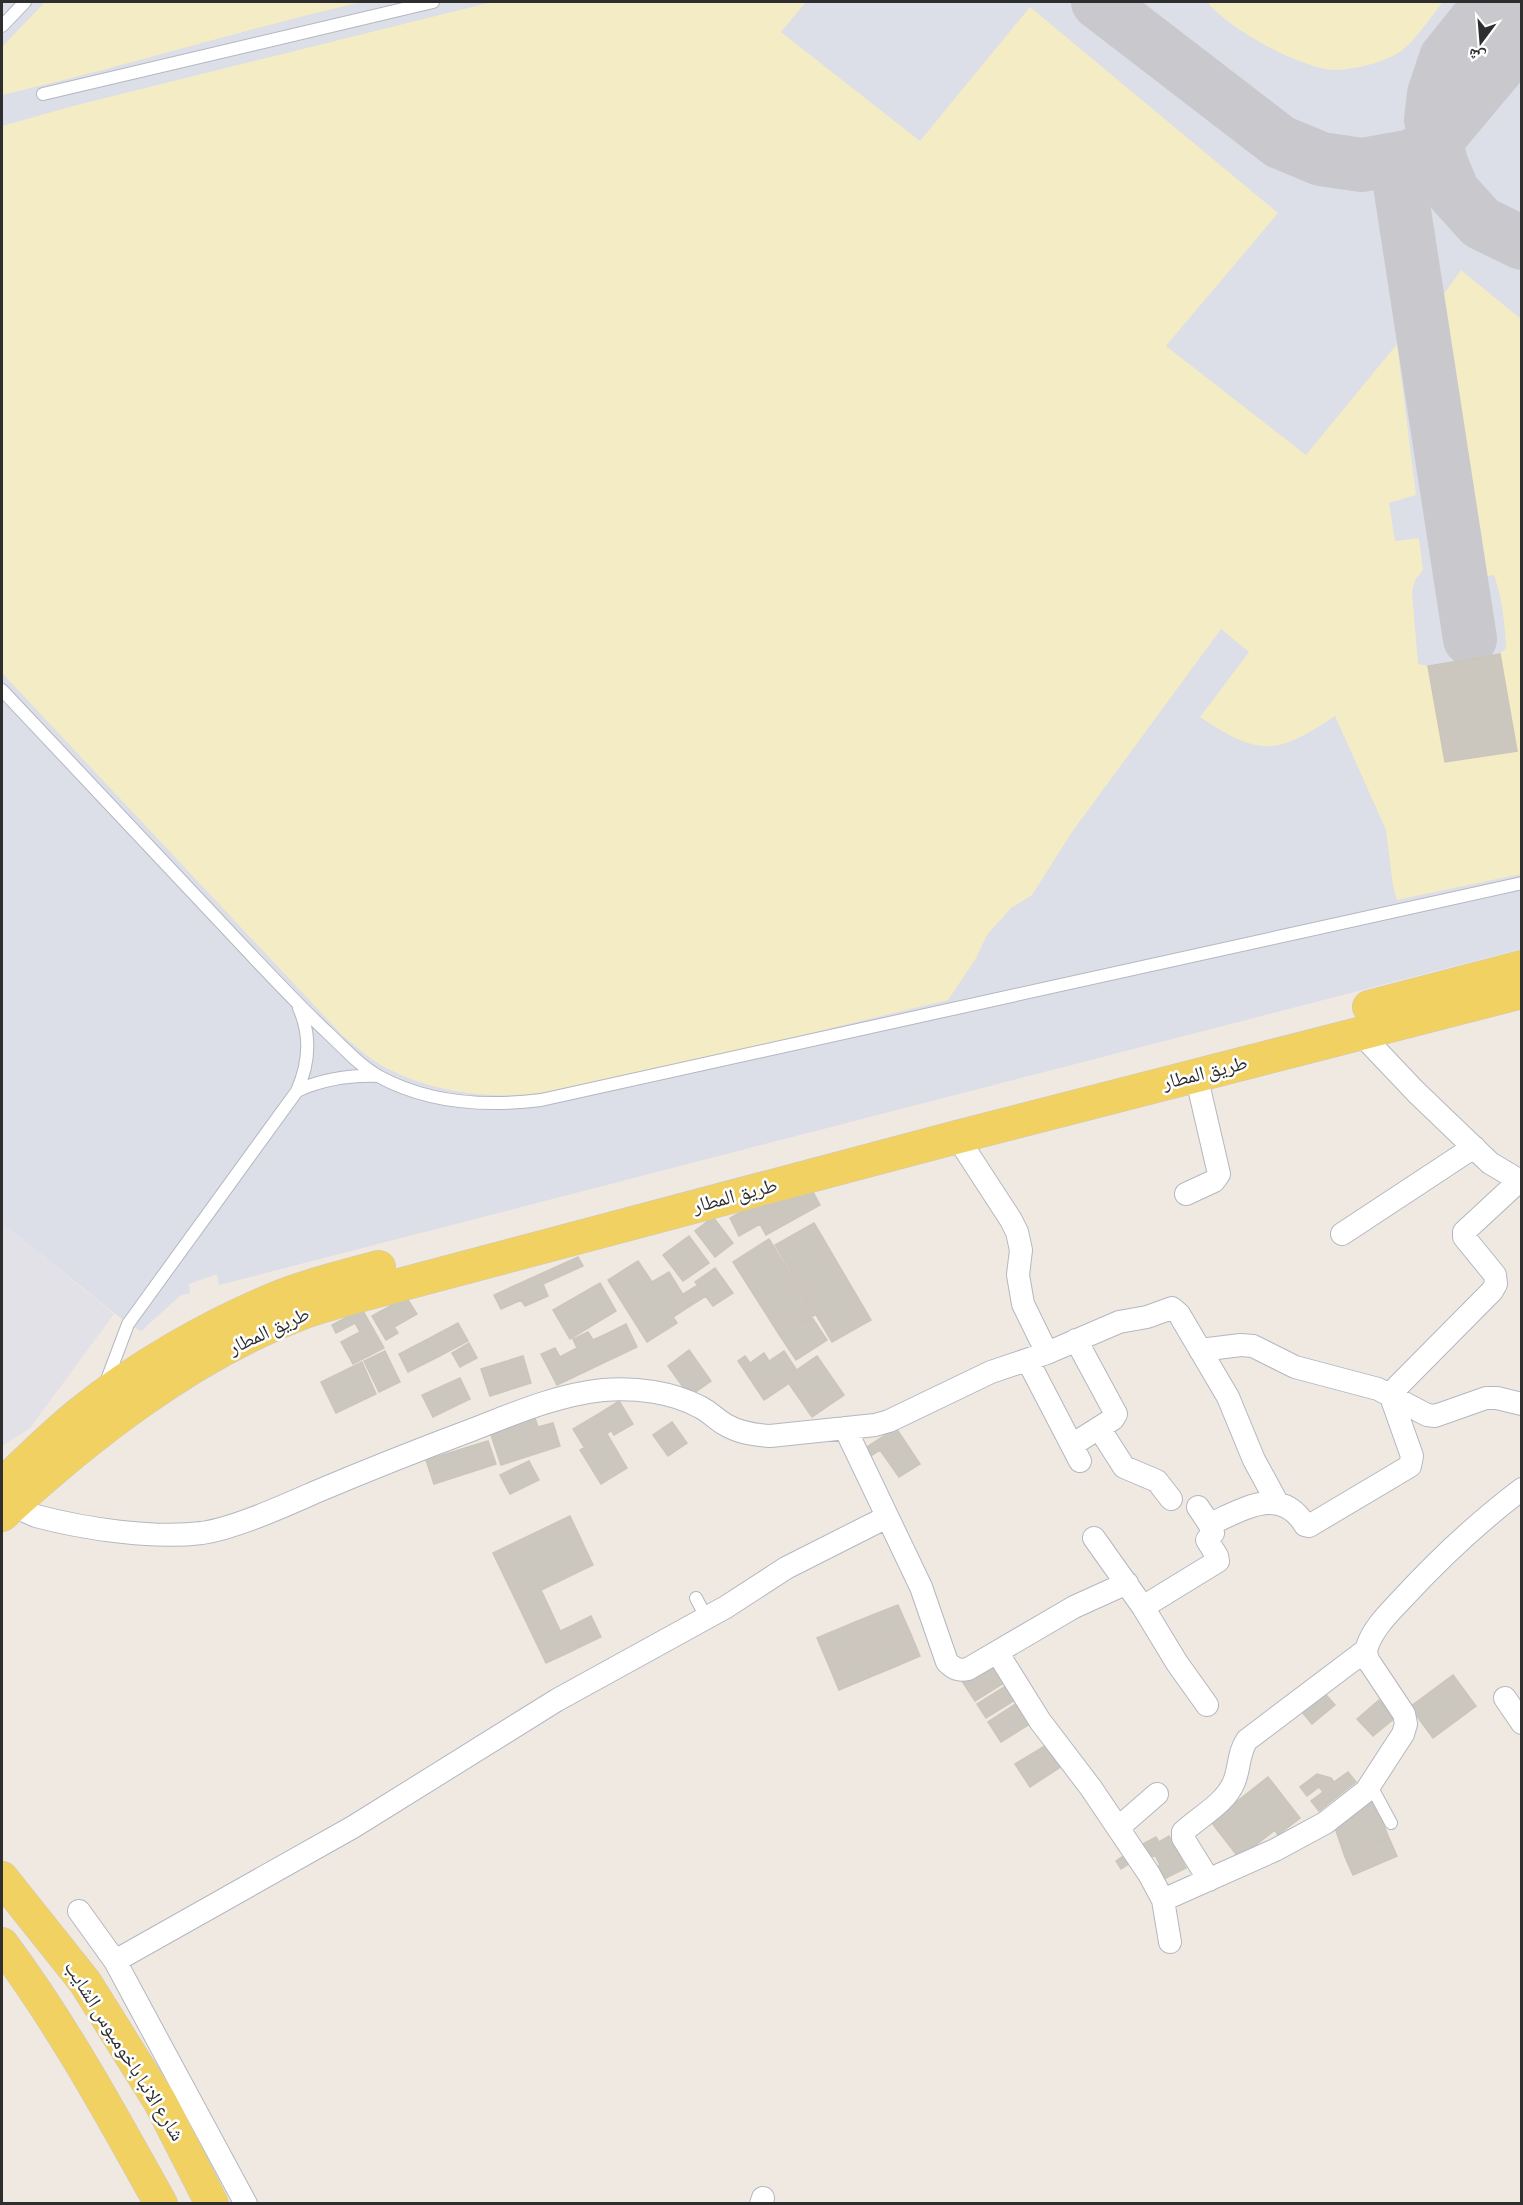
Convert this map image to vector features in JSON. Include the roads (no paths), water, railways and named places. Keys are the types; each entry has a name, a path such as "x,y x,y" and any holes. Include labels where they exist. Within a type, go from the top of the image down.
{"main road":[{"name":"طريق المطار","path":"107,1409 186,1342 228,1319 281,1296 331,1279 1521,967"},
{"name":"طريق المطار","path":"6,1500 48,1441 252,1336 303,1313 354,1297 957,1137 1521,992"},
{"name":"شارع الانبا باخوميوس الشايب","path":"2,1878 85,1983 160,2102 212,2204"},
{"path":"2,1944 51,2013 105,2103 161,2204"}],"street":[{"path":"1360,1033 1416,1092 1490,1163 1520,1181 1464,1232 1464,1237 1495,1275 1496,1284 1492,1291 1390,1394"},
{"path":"1186,1194 1214,1181 1219,1174 1196,1076"},
{"path":"957,1137 1017,1232 1021,1250 1018,1275 1037,1357 1076,1453 1099,1428 1113,1419 1116,1414 1077,1340"},
{"path":"1342,1234 1474,1147"},
{"path":"6,1500 36,1516 104,1530 175,1534 203,1533 232,1525 295,1501 368,1469 538,1404 568,1395 604,1390 634,1389 664,1394 699,1406 726,1425 740,1432 755,1435 770,1436 889,1421 991,1372 1037,1357 1116,1323 1147,1317 1172,1308 1179,1314 1228,1397 1254,1460 1278,1504"},
{"path":"1200,1350 1241,1344 1253,1346 1295,1367 1366,1385 1390,1394 1420,1412 1435,1416 1486,1398 1497,1398 1521,1404"},
{"path":"1143,1607 1218,1561 1207,1540 1213,1533 1204,1516 1265,1502 1278,1504 1294,1511 1305,1525 1309,1526 1410,1466 1412,1456 1390,1394"},
{"path":"845,1428 921,1587 947,1662 953,1668 961,1671 968,1669 1074,1607 1126,1584"},
{"path":"1099,1428 1124,1467 1156,1481 1172,1499"},
{"path":"1209,1880 1183,1838 1183,1832 1228,1792 1234,1782 1241,1751 1247,1740 1366,1650 1383,1620 1433,1566 1521,1489"},
{"path":"115,1961 353,1827 701,1608 887,1517"},
{"path":"1094,1538 1208,1705"},
{"path":"1163,1900 1275,1850 1325,1823 1366,1791 1403,1734 1406,1724 1404,1714 1368,1660 1366,1650"},
{"path":"997,1652 1040,1721 1149,1874 1163,1900 1170,1942"},
{"path":"1505,1698 1521,1723"},
{"path":"1118,1828 1157,1794"},
{"path":"79,1911 115,1961 246,2204"}],"lane":[{"path":"2,26 25,2"},
{"path":"43,94 433,2"},
{"path":"2,690 298,1005 352,1056 378,1076 437,1098 472,1104 507,1104 542,1100 1521,883"},
{"path":"107,1409 128,1324 297,1091 303,1077 308,1048 304,1018 298,1005"},
{"path":"297,1091 312,1084 336,1078 378,1076"},
{"path":"1370,1784 1391,1823"}]}
